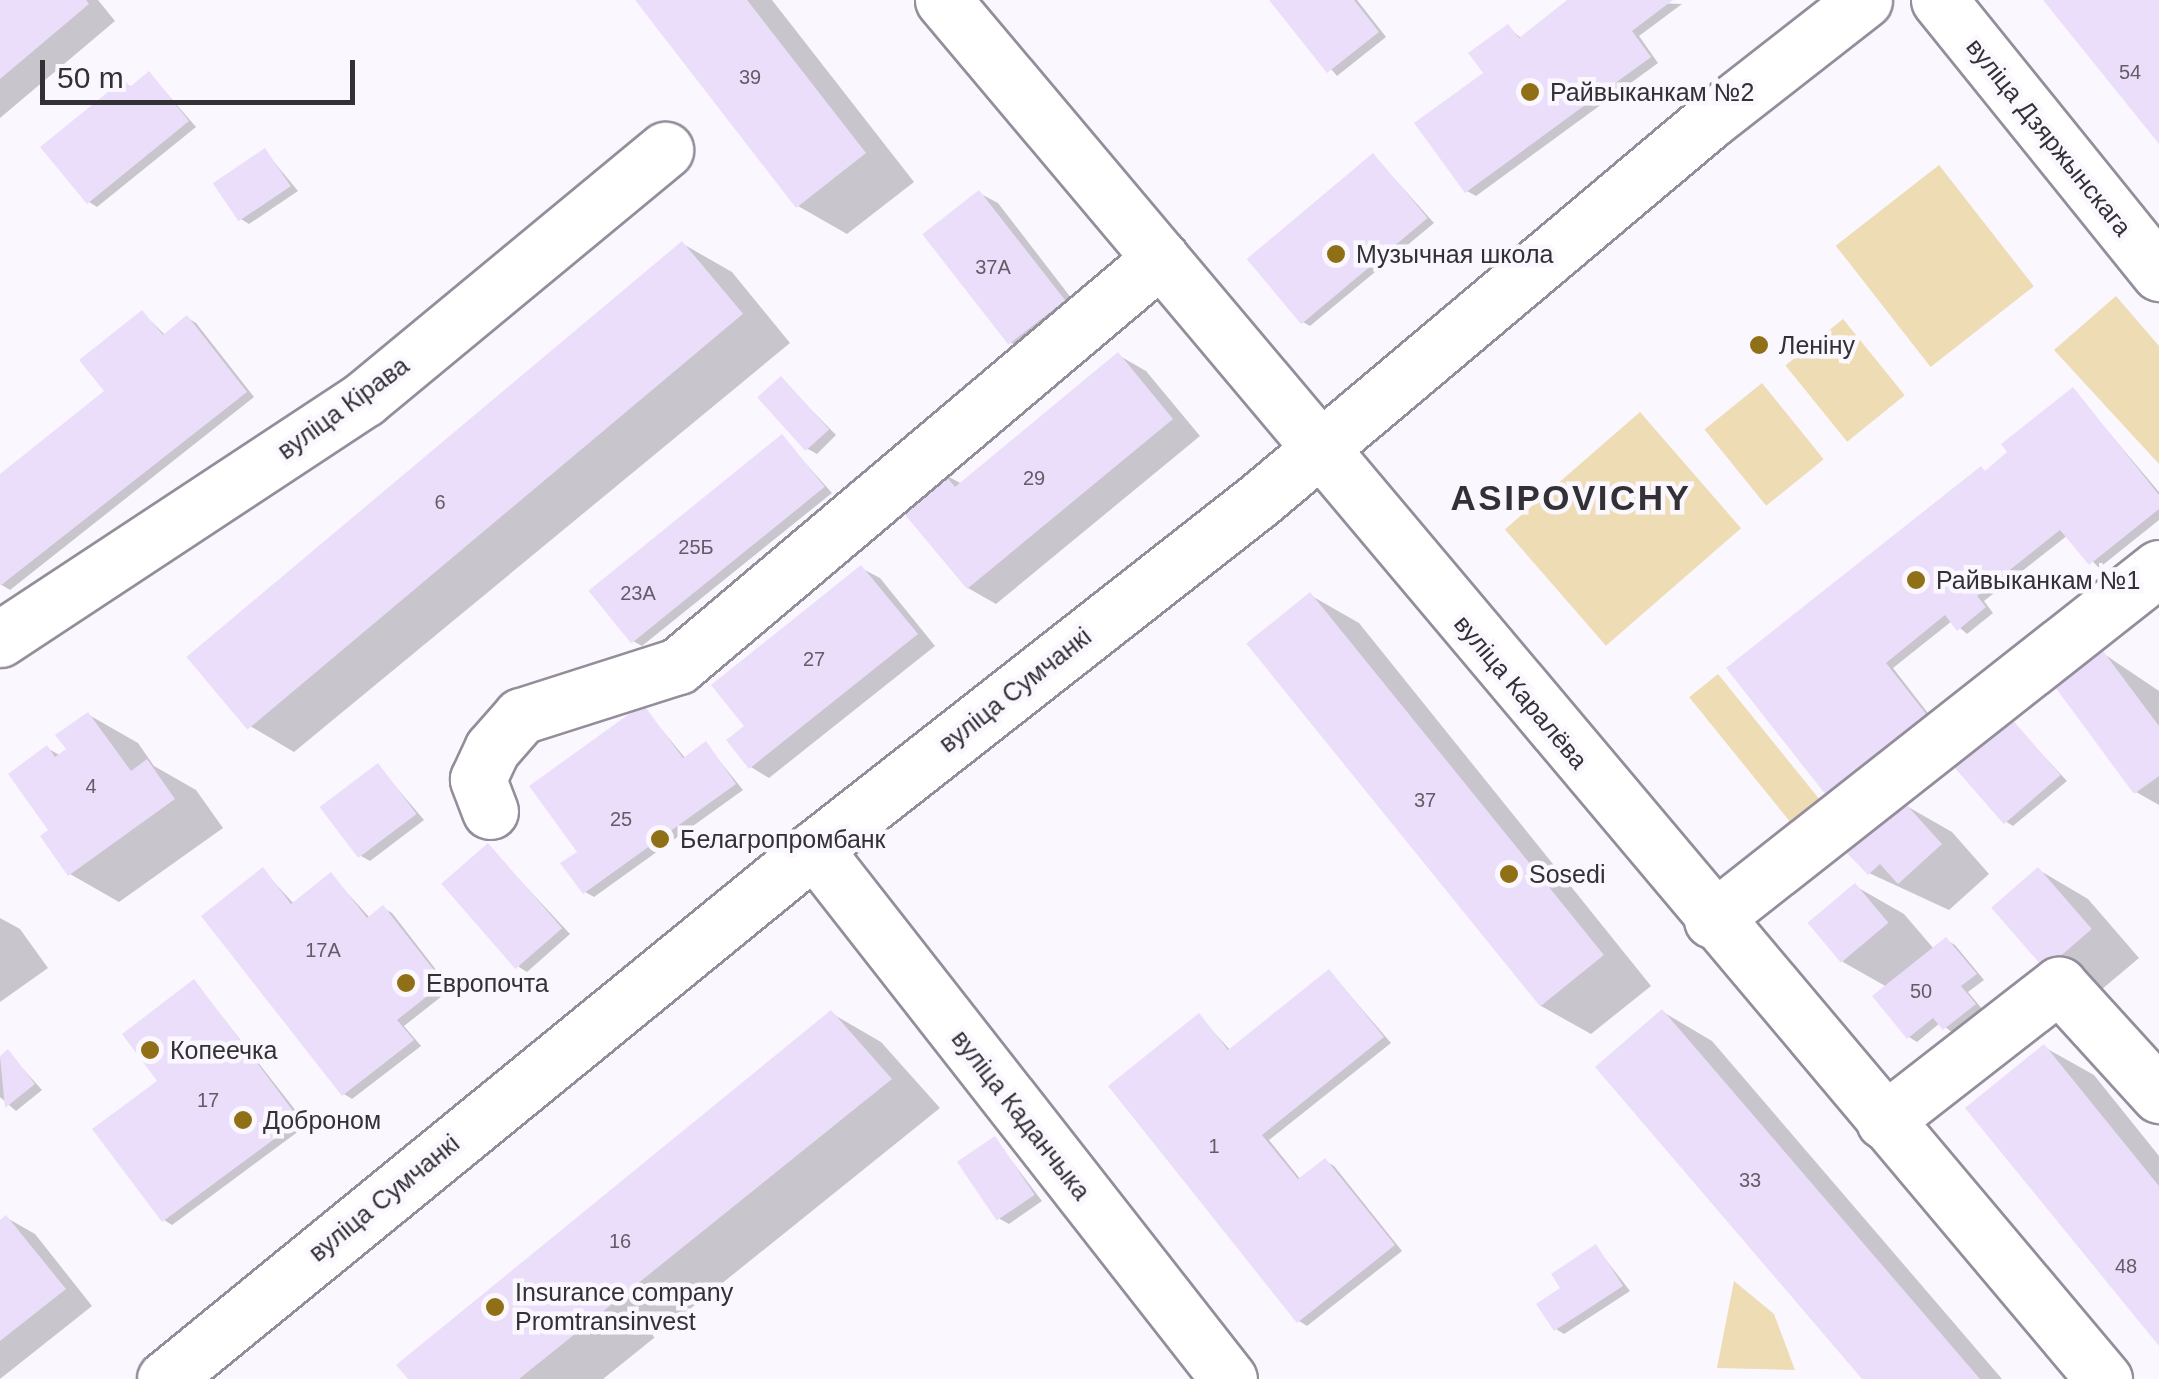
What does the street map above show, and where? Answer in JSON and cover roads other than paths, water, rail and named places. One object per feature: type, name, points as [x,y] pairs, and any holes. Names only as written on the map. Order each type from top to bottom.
[{"type":"street","name":"вуліца Каралёва","points":[[942,0],[1712,920],[2104,1379]]},
{"type":"street","name":"вуліца Сумчанкі","points":[[165,1379],[814,848],[1317,447],[1864,0]]},
{"type":"street","name":"вуліца Дзяржынскага","points":[[1940,0],[2159,273]]},
{"type":"street","name":"вуліца Кірава","points":[[0,639],[364,399],[665,150]]},
{"type":"street","points":[[490,810],[478,779],[492,749],[521,716],[678,666],[1161,258]]},
{"type":"street","points":[[1712,920],[2159,568]]},
{"type":"street","name":"вуліца Каданчыка","points":[[814,848],[1229,1379]]},
{"type":"street","points":[[1884,1122],[2059,984],[2159,1094]]},
{"type":"place","name":"Райвыканкам №2","points":[[1530,92]]},
{"type":"place","name":"Музычная школа","points":[[1336,254]]},
{"type":"place","name":"Леніну","points":[[1759,345]]},
{"type":"place","name":"Райвыканкам №1","points":[[1916,580]]},
{"type":"place","name":"Белагропромбанк","points":[[660,839]]},
{"type":"place","name":"Sosedi","points":[[1509,874]]},
{"type":"place","name":"Европочта","points":[[406,983]]},
{"type":"place","name":"Копеечка","points":[[150,1050]]},
{"type":"place","name":"Доброном","points":[[243,1120]]},
{"type":"place","name":"Insurance company Promtransinvest","points":[[495,1307]]},
{"type":"district","name":"ASIPOVICHY","points":[[1571,498]]}]
